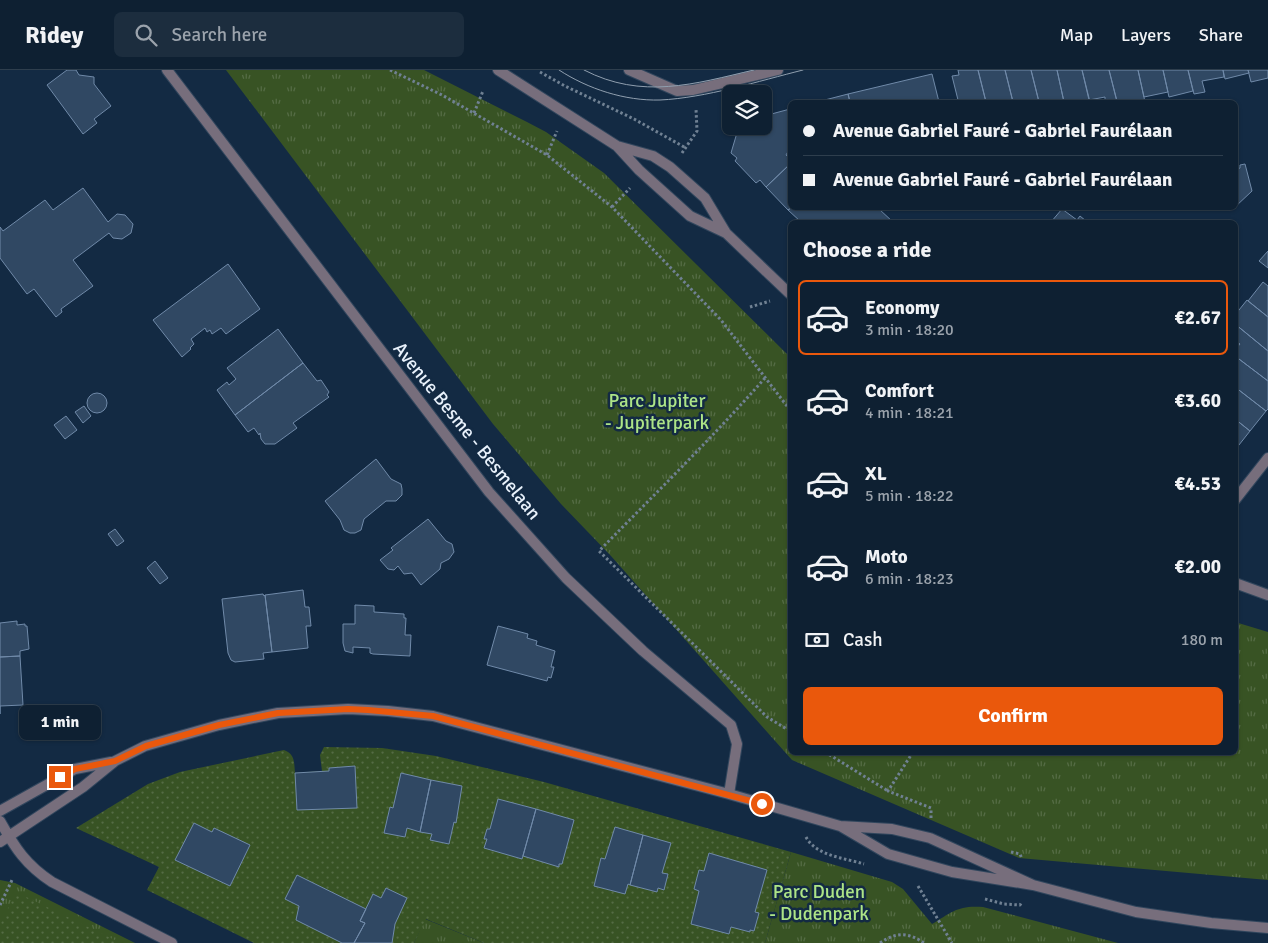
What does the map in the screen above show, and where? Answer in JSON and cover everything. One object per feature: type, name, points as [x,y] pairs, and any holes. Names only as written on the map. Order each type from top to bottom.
[{"type":"street","name":"Avenue Besme - Besmelaan","points":[[167,70],[488,492],[566,578],[643,651],[731,725],[737,744],[729,794]]},
{"type":"street","points":[[498,70],[617,146],[639,170],[690,216],[726,233]]},
{"type":"street","points":[[629,70],[677,92],[778,70]]},
{"type":"street","points":[[617,146],[653,156],[670,167],[705,198],[726,233],[788,292]]},
{"type":"street","points":[[1238,496],[1268,458]]},
{"type":"street","points":[[1238,584],[1268,595]]},
{"type":"street","points":[[4,840],[83,787],[115,761],[146,746],[219,725],[278,713],[348,709],[433,716],[729,794],[840,826],[892,830],[930,838],[1033,885]]},
{"type":"street","points":[[0,811],[75,769],[115,761]]},
{"type":"street","points":[[0,821],[4,840],[39,874],[172,943]]},
{"type":"street","points":[[840,826],[888,854],[952,872],[1033,885],[1136,912],[1211,923],[1268,928]]},
{"type":"path","points":[[390,70],[474,113],[547,155],[612,207],[721,320],[788,407]]},
{"type":"path","points":[[537,70],[565,86],[634,119],[686,148]]},
{"type":"path","points":[[474,113],[483,91]]},
{"type":"path","points":[[680,154],[697,131],[696,106]]},
{"type":"path","points":[[547,155],[557,131]]},
{"type":"path","points":[[612,207],[630,188]]},
{"type":"path","points":[[765,378],[722,427],[670,477],[599,551],[767,717],[788,730]]},
{"type":"path","points":[[830,755],[888,791],[931,808],[931,822]]},
{"type":"path","points":[[888,791],[911,755]]},
{"type":"path","points":[[0,905],[13,878]]},
{"type":"path","points":[[918,886],[952,943]]},
{"type":"path","points":[[880,943],[889,937],[901,934],[914,936],[924,943]]},
{"type":"green space","name":"Parc Jupiter - Jupiterpark","points":[[226,70],[424,70],[527,122],[546,132],[604,173],[788,355],[788,755],[1238,755],[1238,623],[1268,632],[1268,880],[1019,858],[792,760],[611,556],[561,504],[493,424]]},
{"type":"green space","points":[[324,747],[382,748],[436,756],[544,782],[791,852],[765,943],[484,943],[426,919],[414,943],[254,943],[147,890],[159,867],[76,828],[148,784],[180,772],[284,750],[292,756],[295,773],[322,771],[320,755]]},
{"type":"green space","name":"Parc Duden - Dudenpark","points":[[791,852],[892,882],[903,889],[932,924],[961,908],[983,907],[1118,943],[765,943]]},
{"type":"green space","points":[[0,880],[15,883],[135,943],[0,943]]},
{"type":"green space","points":[[16,892],[121,943],[0,943],[0,925]]},
{"type":"green space","points":[[425,919],[484,943],[414,943]]},
{"type":"building","points":[[67,70],[76,70],[79,75],[94,77],[94,84],[111,106],[94,119],[97,123],[83,134],[47,85]]},
{"type":"building","points":[[958,70],[978,70],[986,100],[958,100],[952,76],[959,75]]},
{"type":"building","points":[[978,70],[1005,70],[1012,100],[986,100]]},
{"type":"building","points":[[1005,70],[1031,70],[1038,100],[1012,100]]},
{"type":"building","points":[[1031,70],[1057,70],[1064,100],[1038,100]]},
{"type":"building","points":[[1057,70],[1082,70],[1090,100],[1064,100]]},
{"type":"building","points":[[1082,70],[1109,70],[1117,100],[1105,100],[1105,97],[1089,100]]},
{"type":"building","points":[[1109,70],[1138,70],[1145,100],[1116,100]]},
{"type":"building","points":[[1138,70],[1163,70],[1168,92],[1144,97]]},
{"type":"building","points":[[1163,70],[1188,70],[1193,91],[1169,97]]},
{"type":"building","points":[[1188,70],[1223,70],[1224,77],[1202,81],[1205,92],[1194,94]]},
{"type":"building","points":[[1223,70],[1248,70],[1249,73],[1225,79]]},
{"type":"building","points":[[1248,70],[1268,70],[1268,78],[1251,82]]},
{"type":"building","points":[[932,74],[938,100],[850,100],[848,94]]},
{"type":"building","points":[[848,94],[850,100],[825,100]]},
{"type":"building","points":[[788,110],[788,152],[786,155],[788,157],[788,166],[766,187],[760,180],[756,183],[735,161],[737,158],[731,153],[736,135],[772,135],[772,114]]},
{"type":"building","points":[[1245,164],[1252,191],[1238,204],[1238,169],[1240,165]]},
{"type":"building","points":[[788,166],[788,210],[766,187]]},
{"type":"building","points":[[83,188],[108,222],[117,214],[125,215],[133,224],[131,233],[122,239],[113,238],[109,233],[73,260],[93,286],[61,309],[62,312],[56,317],[34,289],[27,294],[0,258],[0,227],[3,231],[45,200],[53,210]]},
{"type":"building","points":[[788,210],[880,210],[891,220],[799,220]]},
{"type":"building","points":[[1061,210],[1063,210],[1077,220],[1053,220]]},
{"type":"building","points":[[1268,251],[1268,268],[1259,261]]},
{"type":"building","points":[[228,264],[260,309],[226,334],[221,328],[212,334],[210,330],[207,332],[205,328],[191,339],[194,344],[182,357],[153,320]]},
{"type":"building","points":[[1263,282],[1268,286],[1268,317],[1248,301]]},
{"type":"building","points":[[1247,300],[1268,317],[1268,351],[1238,326],[1238,311]]},
{"type":"building","points":[[1238,326],[1268,351],[1268,381],[1238,358],[1238,346],[1240,344],[1238,342]]},
{"type":"building","points":[[278,329],[303,363],[235,415],[217,390],[227,382],[229,385],[236,379],[227,368]]},
{"type":"building","points":[[1238,358],[1268,381],[1268,409],[1266,411],[1238,389]]},
{"type":"building","points":[[303,363],[317,381],[321,380],[329,392],[327,395],[329,397],[293,423],[297,428],[275,444],[265,444],[261,439],[260,433],[259,435],[254,428],[248,432],[235,415]]},
{"type":"building","points":[[1238,389],[1266,411],[1250,431],[1238,421]]},
{"type":"building","points":[[93,393],[101,393],[107,399],[107,407],[101,413],[93,413],[87,407],[87,399]]},
{"type":"building","points":[[84,406],[91,416],[83,423],[75,412]]},
{"type":"building","points":[[66,416],[77,430],[65,439],[54,425]]},
{"type":"building","points":[[1238,421],[1250,431],[1238,446]]},
{"type":"building","points":[[376,459],[391,479],[401,484],[402,495],[396,501],[386,501],[364,519],[361,530],[350,533],[344,530],[340,520],[325,501]]},
{"type":"building","points":[[428,519],[446,541],[452,544],[454,552],[449,559],[441,563],[440,569],[421,585],[412,573],[404,574],[398,566],[394,570],[388,569],[380,560],[393,550],[391,548]]},
{"type":"building","points":[[115,529],[124,541],[117,546],[108,534]]},
{"type":"building","points":[[155,561],[168,578],[160,584],[147,568]]},
{"type":"building","points":[[303,590],[305,607],[309,607],[311,626],[306,626],[308,648],[272,652],[265,595]]},
{"type":"building","points":[[265,595],[272,652],[263,653],[264,659],[235,662],[231,660],[228,653],[222,599]]},
{"type":"building","points":[[355,605],[374,606],[374,612],[404,614],[404,618],[406,618],[405,635],[411,635],[410,656],[373,654],[370,653],[370,648],[353,647],[353,653],[345,651],[343,624],[355,624]]},
{"type":"building","points":[[17,621],[17,625],[25,624],[27,626],[29,649],[20,651],[20,656],[0,657],[0,623]]},
{"type":"building","points":[[498,626],[528,634],[527,638],[537,641],[536,645],[555,651],[551,667],[554,667],[551,678],[548,677],[547,681],[487,665]]},
{"type":"building","points":[[20,656],[23,705],[0,706],[0,657]]},
{"type":"building","points":[[355,766],[357,808],[297,810],[295,773],[329,771],[329,768]]},
{"type":"building","points":[[401,773],[431,780],[420,832],[407,828],[405,837],[384,833],[390,807],[393,808]]},
{"type":"building","points":[[431,780],[462,786],[456,823],[454,822],[449,844],[430,840],[432,834],[420,832]]},
{"type":"building","points":[[498,799],[536,809],[522,859],[484,848],[487,839],[484,839],[487,829],[490,829]]},
{"type":"building","points":[[536,809],[574,820],[562,864],[559,864],[559,867],[523,856]]},
{"type":"building","points":[[194,823],[212,832],[214,828],[250,845],[230,886],[175,860]]},
{"type":"building","points":[[615,827],[643,835],[630,885],[628,884],[625,894],[594,886],[601,858],[605,859]]},
{"type":"building","points":[[643,835],[671,843],[662,873],[668,874],[664,890],[658,888],[657,892],[630,885]]},
{"type":"building","points":[[709,853],[767,870],[755,912],[759,913],[754,931],[750,930],[750,932],[731,927],[729,934],[691,924],[699,891],[694,889],[699,870],[704,871]]},
{"type":"building","points":[[297,875],[366,909],[360,921],[365,923],[354,943],[342,943],[296,920],[299,906],[285,899]]},
{"type":"building","points":[[386,888],[407,898],[395,924],[392,943],[354,943],[365,923],[360,921],[373,894],[381,898]]},
{"type":"tram line","points":[[559,70],[594,88],[620,96],[647,100],[677,99],[713,93],[803,70]]},
{"type":"tram line","points":[[584,70],[605,79],[627,85],[647,87],[689,84],[754,70]]},
{"type":"route","points":[[60,777],[75,769],[115,761],[146,746],[219,725],[278,713],[348,709],[433,716],[762,804]]}]
